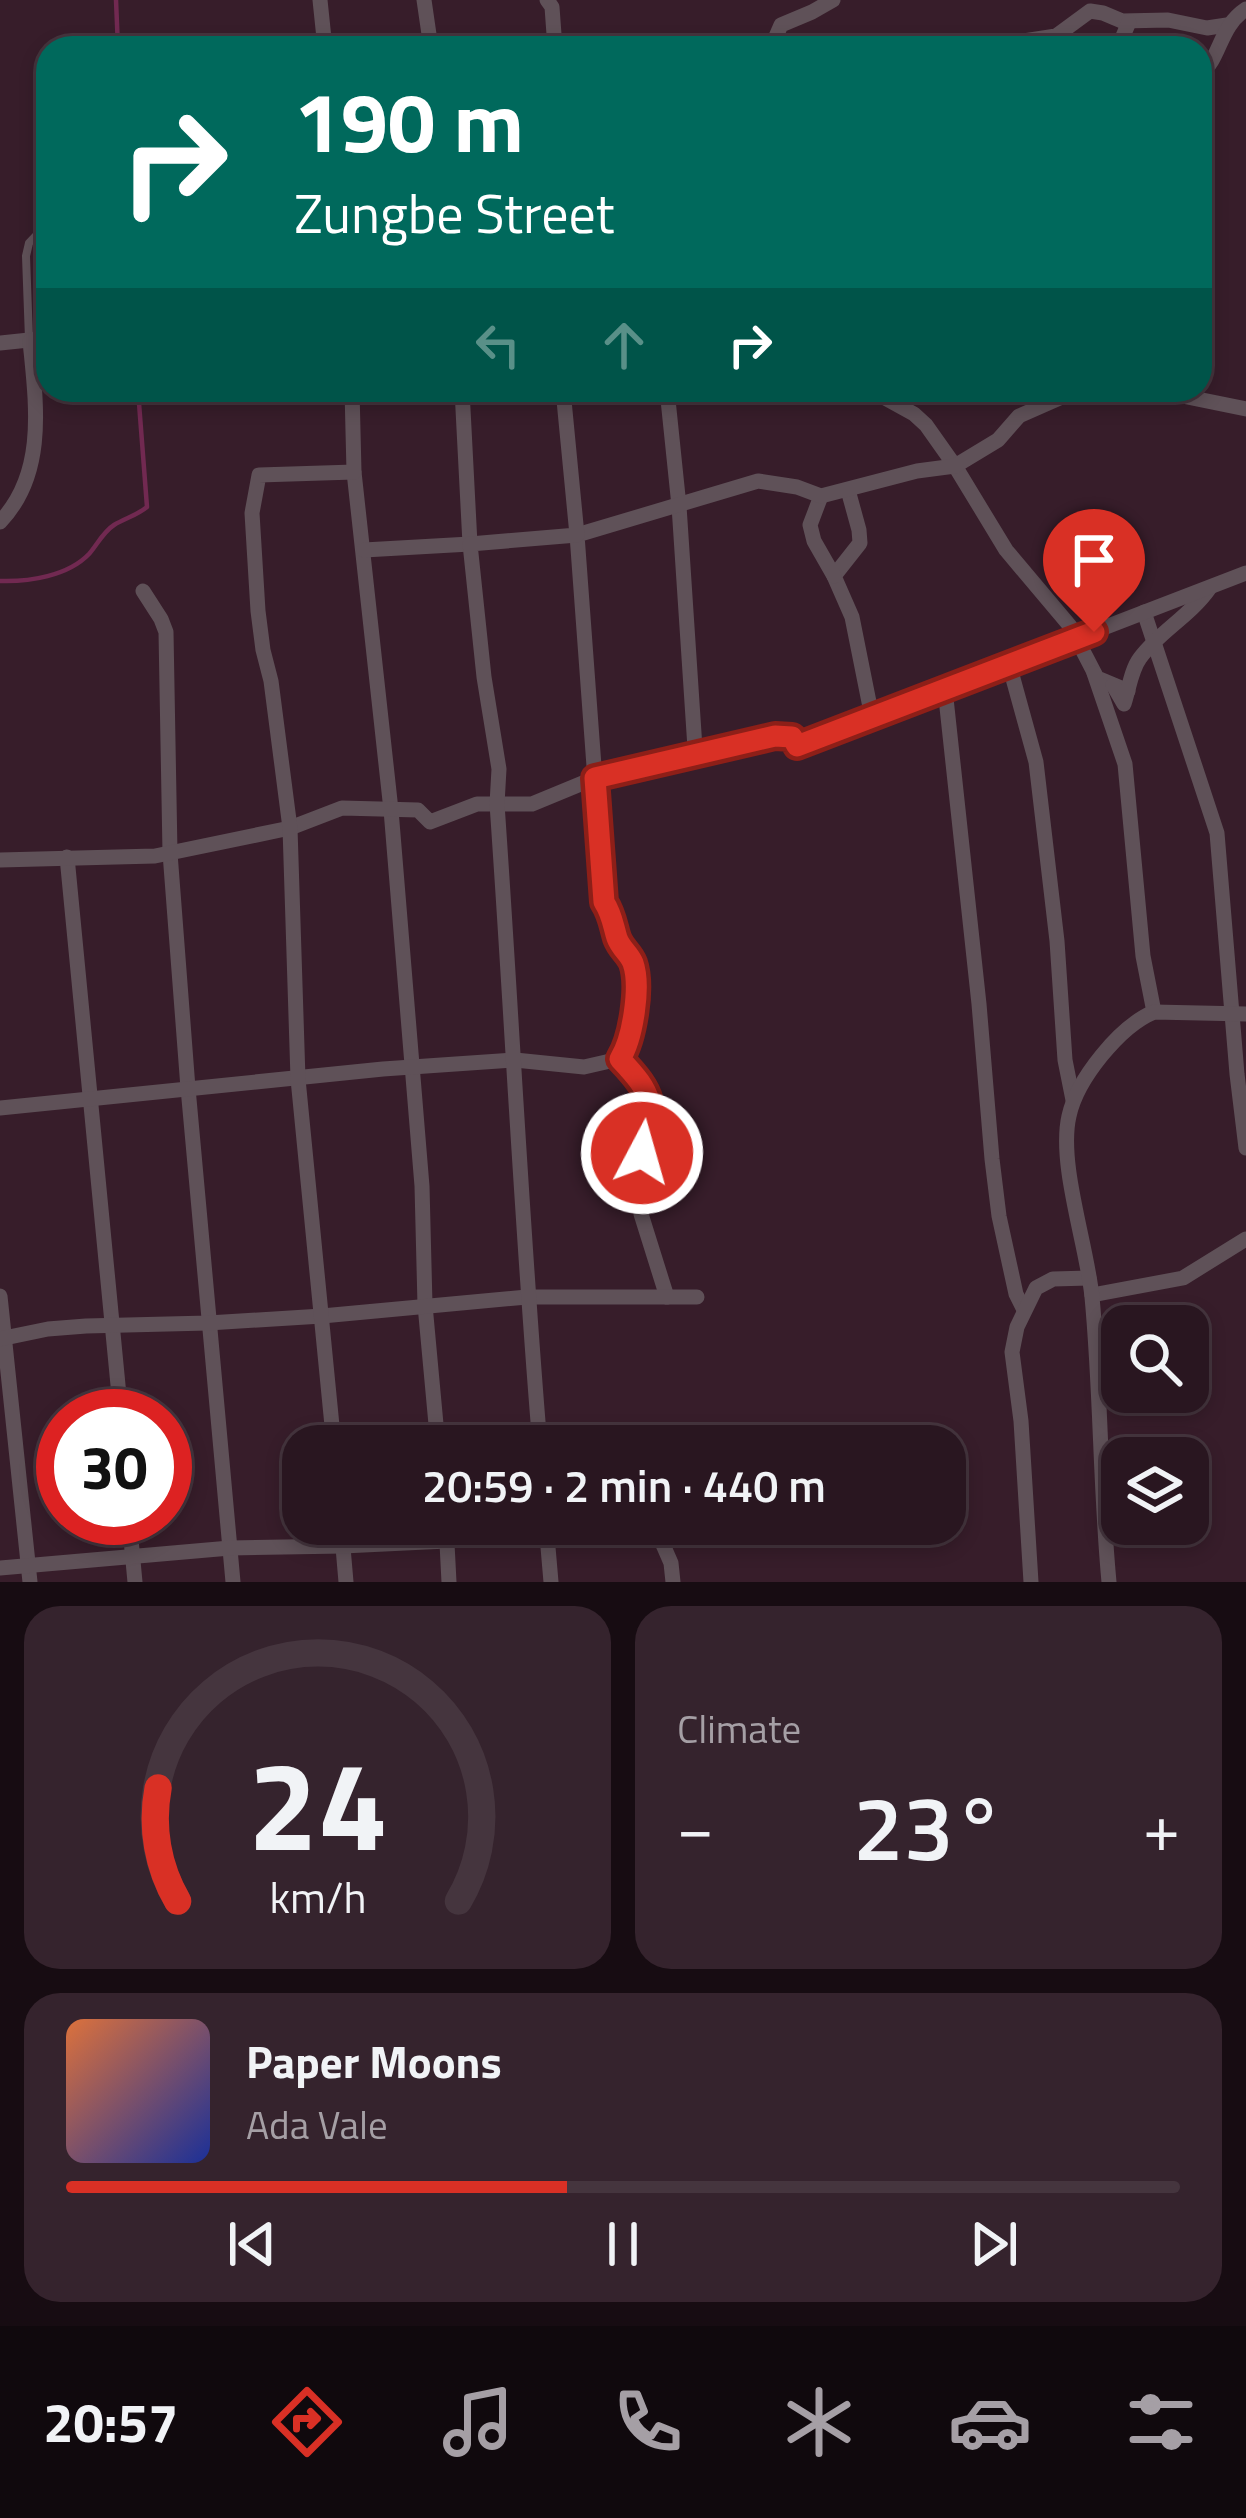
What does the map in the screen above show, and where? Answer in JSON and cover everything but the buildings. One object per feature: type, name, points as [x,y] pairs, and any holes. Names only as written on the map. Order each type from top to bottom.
[{"type":"street","points":[[320,0],[324,36]]},
{"type":"street","points":[[424,0],[429,36]]},
{"type":"street","points":[[548,0],[554,36]]},
{"type":"street","points":[[776,36],[781,25],[833,0]]},
{"type":"street","points":[[1212,60],[1227,25],[1246,9]]},
{"type":"street","points":[[1056,36],[1090,11],[1129,22],[1168,20],[1207,28],[1227,25]]},
{"type":"street","points":[[1123,36],[1129,22]]},
{"type":"street","points":[[0,343],[36,339]]},
{"type":"street","points":[[0,522],[20,499],[37,429],[29,340]]},
{"type":"street","points":[[352,402],[353,472],[392,810],[436,1425]]},
{"type":"street","points":[[463,402],[470,544],[499,769],[497,804],[538,1425]]},
{"type":"street","points":[[0,1108],[412,1068],[515,1060],[584,1067],[620,1059],[634,1011],[634,966],[618,941],[604,902],[564,402]]},
{"type":"street","points":[[669,402],[695,748]]},
{"type":"street","points":[[892,402],[920,418],[1006,550],[1070,626],[1097,678],[1128,691]]},
{"type":"street","points":[[364,550],[577,535],[758,481],[821,496],[916,471],[955,466],[998,440],[1019,416],[1051,402]]},
{"type":"street","points":[[1209,402],[1246,410]]},
{"type":"street","points":[[332,1425],[298,1079],[290,828],[263,650],[251,513],[259,475],[353,472]]},
{"type":"street","points":[[834,576],[860,543],[848,490]]},
{"type":"street","points":[[821,496],[810,525],[852,617],[872,717]]},
{"type":"street","points":[[1082,636],[1124,704],[1143,654],[1189,613],[1216,579],[1246,570]]},
{"type":"street","points":[[0,860],[170,854],[290,828],[342,808],[418,810],[430,822],[477,804],[532,803],[595,778],[775,736],[792,737],[797,746],[1246,570]]},
{"type":"street","points":[[143,590],[166,632],[170,854],[233,1582]]},
{"type":"street","points":[[1144,612],[1217,833],[1239,1014],[1246,1148]]},
{"type":"street","points":[[1082,636],[1125,764],[1143,956],[1154,1012]]},
{"type":"street","points":[[1009,664],[1036,762],[1073,1100]]},
{"type":"street","points":[[944,689],[994,1178],[1016,1294],[1024,1310]]},
{"type":"street","points":[[67,856],[119,1389]]},
{"type":"street","points":[[1109,1582],[1091,1286],[1066,1152],[1073,1100],[1108,1048],[1134,1023],[1154,1012],[1239,1014]]},
{"type":"street","points":[[620,1059],[646,1086],[652,1108],[638,1175],[641,1214],[667,1297]]},
{"type":"street","points":[[1031,1582],[1012,1352],[1017,1327],[1036,1288],[1053,1279],[1091,1286],[1183,1278],[1246,1239]]},
{"type":"street","points":[[0,1296],[30,1574]]},
{"type":"street","points":[[2,1339],[48,1329],[322,1316],[527,1297],[697,1297]]},
{"type":"street","points":[[131,1545],[135,1582]]},
{"type":"street","points":[[0,1568],[30,1574],[132,1557],[230,1548],[351,1545]]},
{"type":"street","points":[[447,1545],[449,1582]]},
{"type":"street","points":[[548,1545],[551,1582]]},
{"type":"street","points":[[663,1545],[673,1582]]},
{"type":"street","points":[[343,1546],[346,1582]]},
{"type":"lane","points":[[29,340],[26,256],[36,235]]},
{"type":"waterway","points":[[116,0],[118,36]]},
{"type":"waterway","points":[[0,581],[35,579],[70,568],[110,528],[147,507],[139,402]]},
{"type":"route","points":[[642,1153],[652,1108],[646,1086],[620,1059],[634,1011],[634,966],[618,941],[604,902],[595,778],[775,736],[792,737],[797,746],[1094,632]]}]
